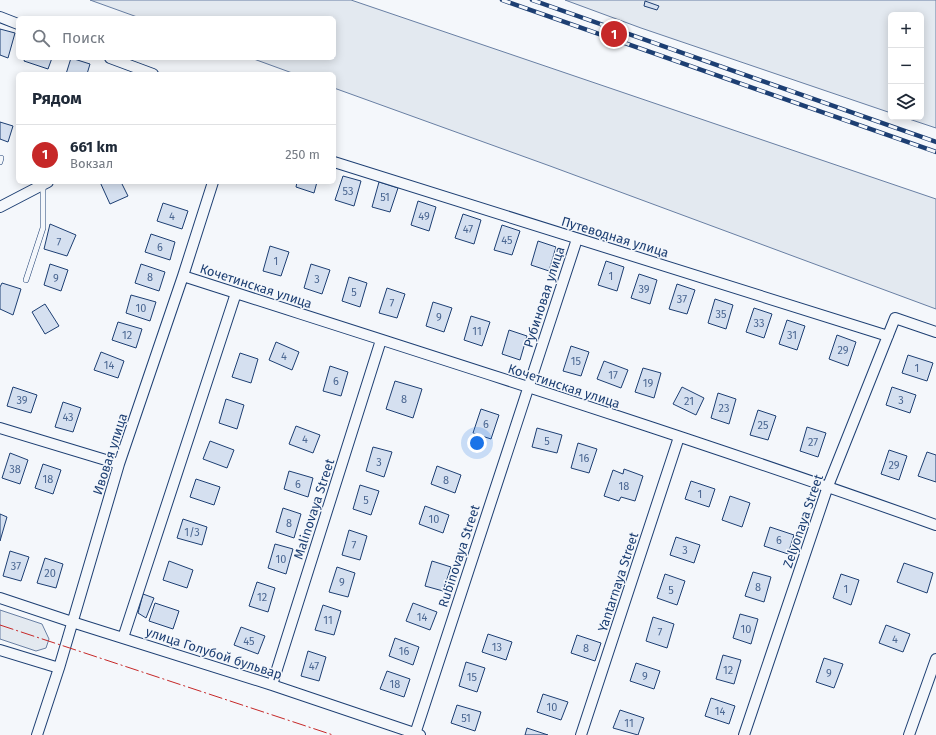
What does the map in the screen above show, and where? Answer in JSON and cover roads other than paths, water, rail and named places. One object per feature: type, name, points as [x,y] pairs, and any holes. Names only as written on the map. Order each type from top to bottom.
[{"type":"street","points":[[0,17],[16,23]]},
{"type":"street","points":[[115,60],[148,72]]},
{"type":"street","name":"Путеводная улица","points":[[336,163],[888,336]]},
{"type":"street","points":[[0,207],[43,184]]},
{"type":"street","name":"Ивовая улица","points":[[37,735],[59,668],[119,464],[183,276],[212,184]]},
{"type":"street","name":"Рубиновая улица","points":[[528,387],[577,239]]},
{"type":"street","name":"Кочетинская улица","points":[[183,276],[528,387],[828,486],[936,525]]},
{"type":"street","points":[[123,638],[236,293]]},
{"type":"street","name":"Zelyonaya Street","points":[[744,735],[828,486],[895,318],[936,332]]},
{"type":"street","name":"Malinovaya Street","points":[[272,685],[381,340]]},
{"type":"street","name":"Rubinovaya Street","points":[[417,734],[528,387]]},
{"type":"street","points":[[0,428],[119,464]]},
{"type":"street","name":"Yantarnaya Street","points":[[581,735],[679,437]]},
{"type":"street","name":"улица Голубой бульвар","points":[[0,598],[272,685],[417,734]]},
{"type":"street","points":[[0,650],[59,668]]},
{"type":"street","points":[[909,735],[936,658]]},
{"type":"lane","points":[[26,280],[43,228],[45,184]]},
{"type":"railway","points":[[502,0],[936,152]]},
{"type":"railway","points":[[532,0],[936,142]]},
{"type":"place","name":"661 km","points":[[614,34]]}]
